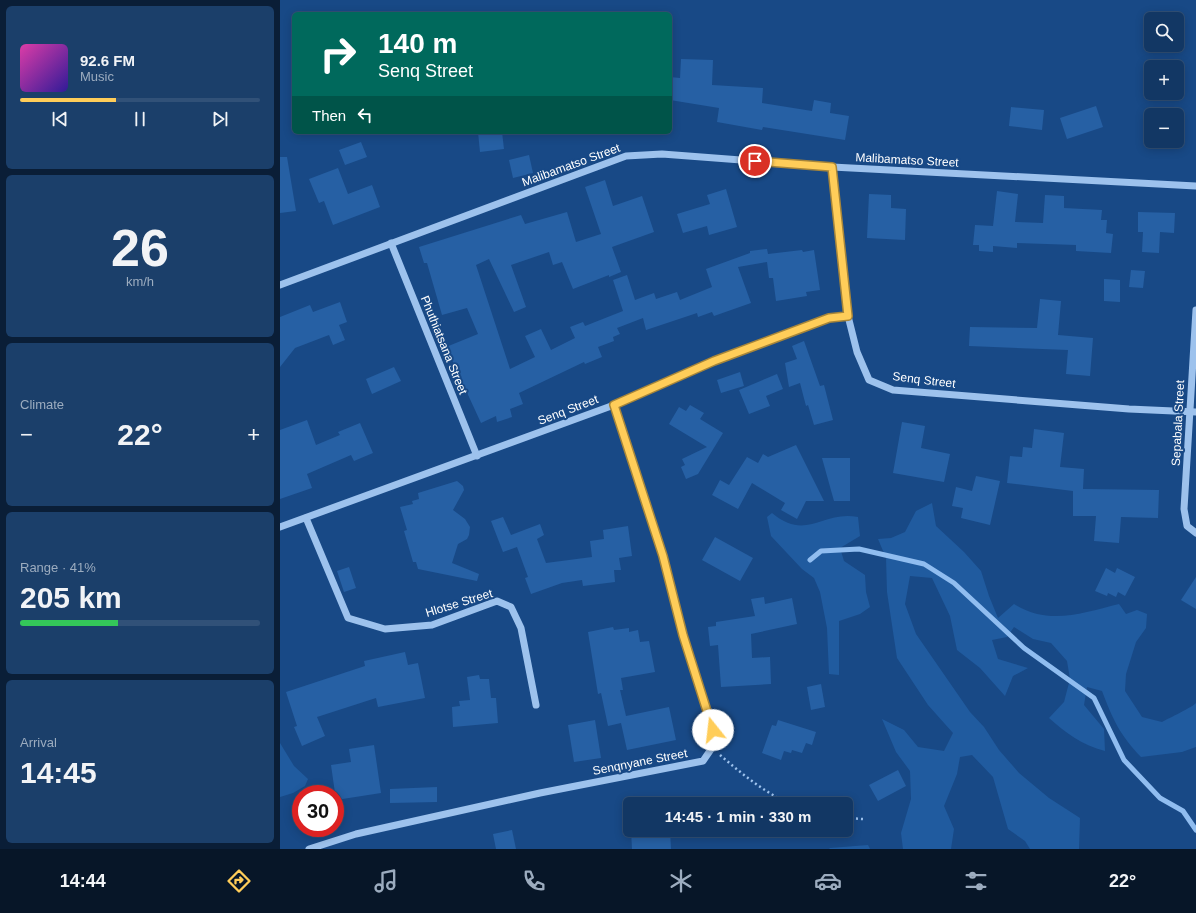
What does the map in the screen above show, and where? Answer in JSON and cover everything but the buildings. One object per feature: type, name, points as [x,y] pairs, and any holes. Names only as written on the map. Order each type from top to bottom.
[{"type":"street","name":"Malibamatso Street","points":[[280,285],[626,156],[662,154],[832,167],[1196,186]]},
{"type":"street","points":[[832,167],[848,316]]},
{"type":"street","name":"Phuthiatsana Street","points":[[391,243],[477,456]]},
{"type":"street","name":"Sepabala Street","points":[[1196,310],[1193,412],[1184,509],[1187,526],[1196,533]]},
{"type":"street","name":"Senq Street","points":[[280,527],[614,405],[714,361],[829,318],[848,316],[857,352],[869,380],[893,390],[1129,409],[1193,412]]},
{"type":"street","points":[[614,405],[663,556],[683,635],[716,742],[712,748]]},
{"type":"street","name":"Hlotse Street","points":[[306,518],[348,618],[385,629],[432,625],[496,601],[511,606],[521,628],[536,705]]},
{"type":"street","name":"Senqnyane Street","points":[[309,849],[364,832],[540,792],[703,761],[712,748]]},
{"type":"path","points":[[712,748],[742,774],[776,797]]},
{"type":"path","points":[[853,818],[863,819]]},
{"type":"shaded area","points":[[932,503],[936,526],[964,552],[981,571],[998,618],[1014,604],[1027,611],[1040,615],[1053,616],[1079,614],[1119,604],[1126,614],[1137,610],[1147,614],[1146,628],[1136,642],[1126,674],[1125,691],[1142,717],[1162,722],[1186,710],[1196,703],[1196,747],[1182,752],[1141,757],[1122,734],[1102,691],[1087,687],[1084,705],[1104,729],[1105,751],[1082,742],[1062,729],[1049,718],[1064,702],[1070,679],[1067,661],[1051,643],[1033,639],[1014,627],[1007,637],[992,640],[998,659],[1028,668],[1013,676],[1005,696],[980,668],[957,650],[950,616],[932,578],[910,576],[905,604],[916,634],[970,712],[984,727],[999,750],[1019,773],[1049,798],[1080,818],[1079,849],[1030,849],[1025,841],[1008,829],[993,777],[972,755],[960,757],[957,774],[944,806],[954,829],[951,849],[903,849],[901,833],[911,799],[910,771],[896,752],[882,719],[904,730],[918,747],[944,751],[953,733],[928,705],[897,658],[887,592],[886,558],[878,539],[891,538],[905,532],[916,511]]},
{"type":"shaded area","points":[[772,513],[784,521],[795,525],[805,525],[845,516],[858,517],[860,536],[840,548],[844,561],[865,575],[866,592],[870,607],[860,614],[839,621],[839,675],[829,674],[827,628],[820,592],[814,578],[802,569],[771,536],[767,517]]},
{"type":"shaded area","points":[[280,743],[294,766],[308,779],[305,785],[292,785],[292,793],[280,797]]},
{"type":"shaded area","points":[[868,845],[870,849],[829,849],[830,848]]},
{"type":"waterway","points":[[810,560],[821,551],[859,549],[924,564],[954,583],[1024,648],[1094,698],[1124,760],[1160,798],[1183,811],[1196,830]]},
{"type":"route","points":[[713,730],[683,635],[668,582],[663,556],[614,405],[714,361],[829,318],[848,316],[832,167],[755,161]]}]
